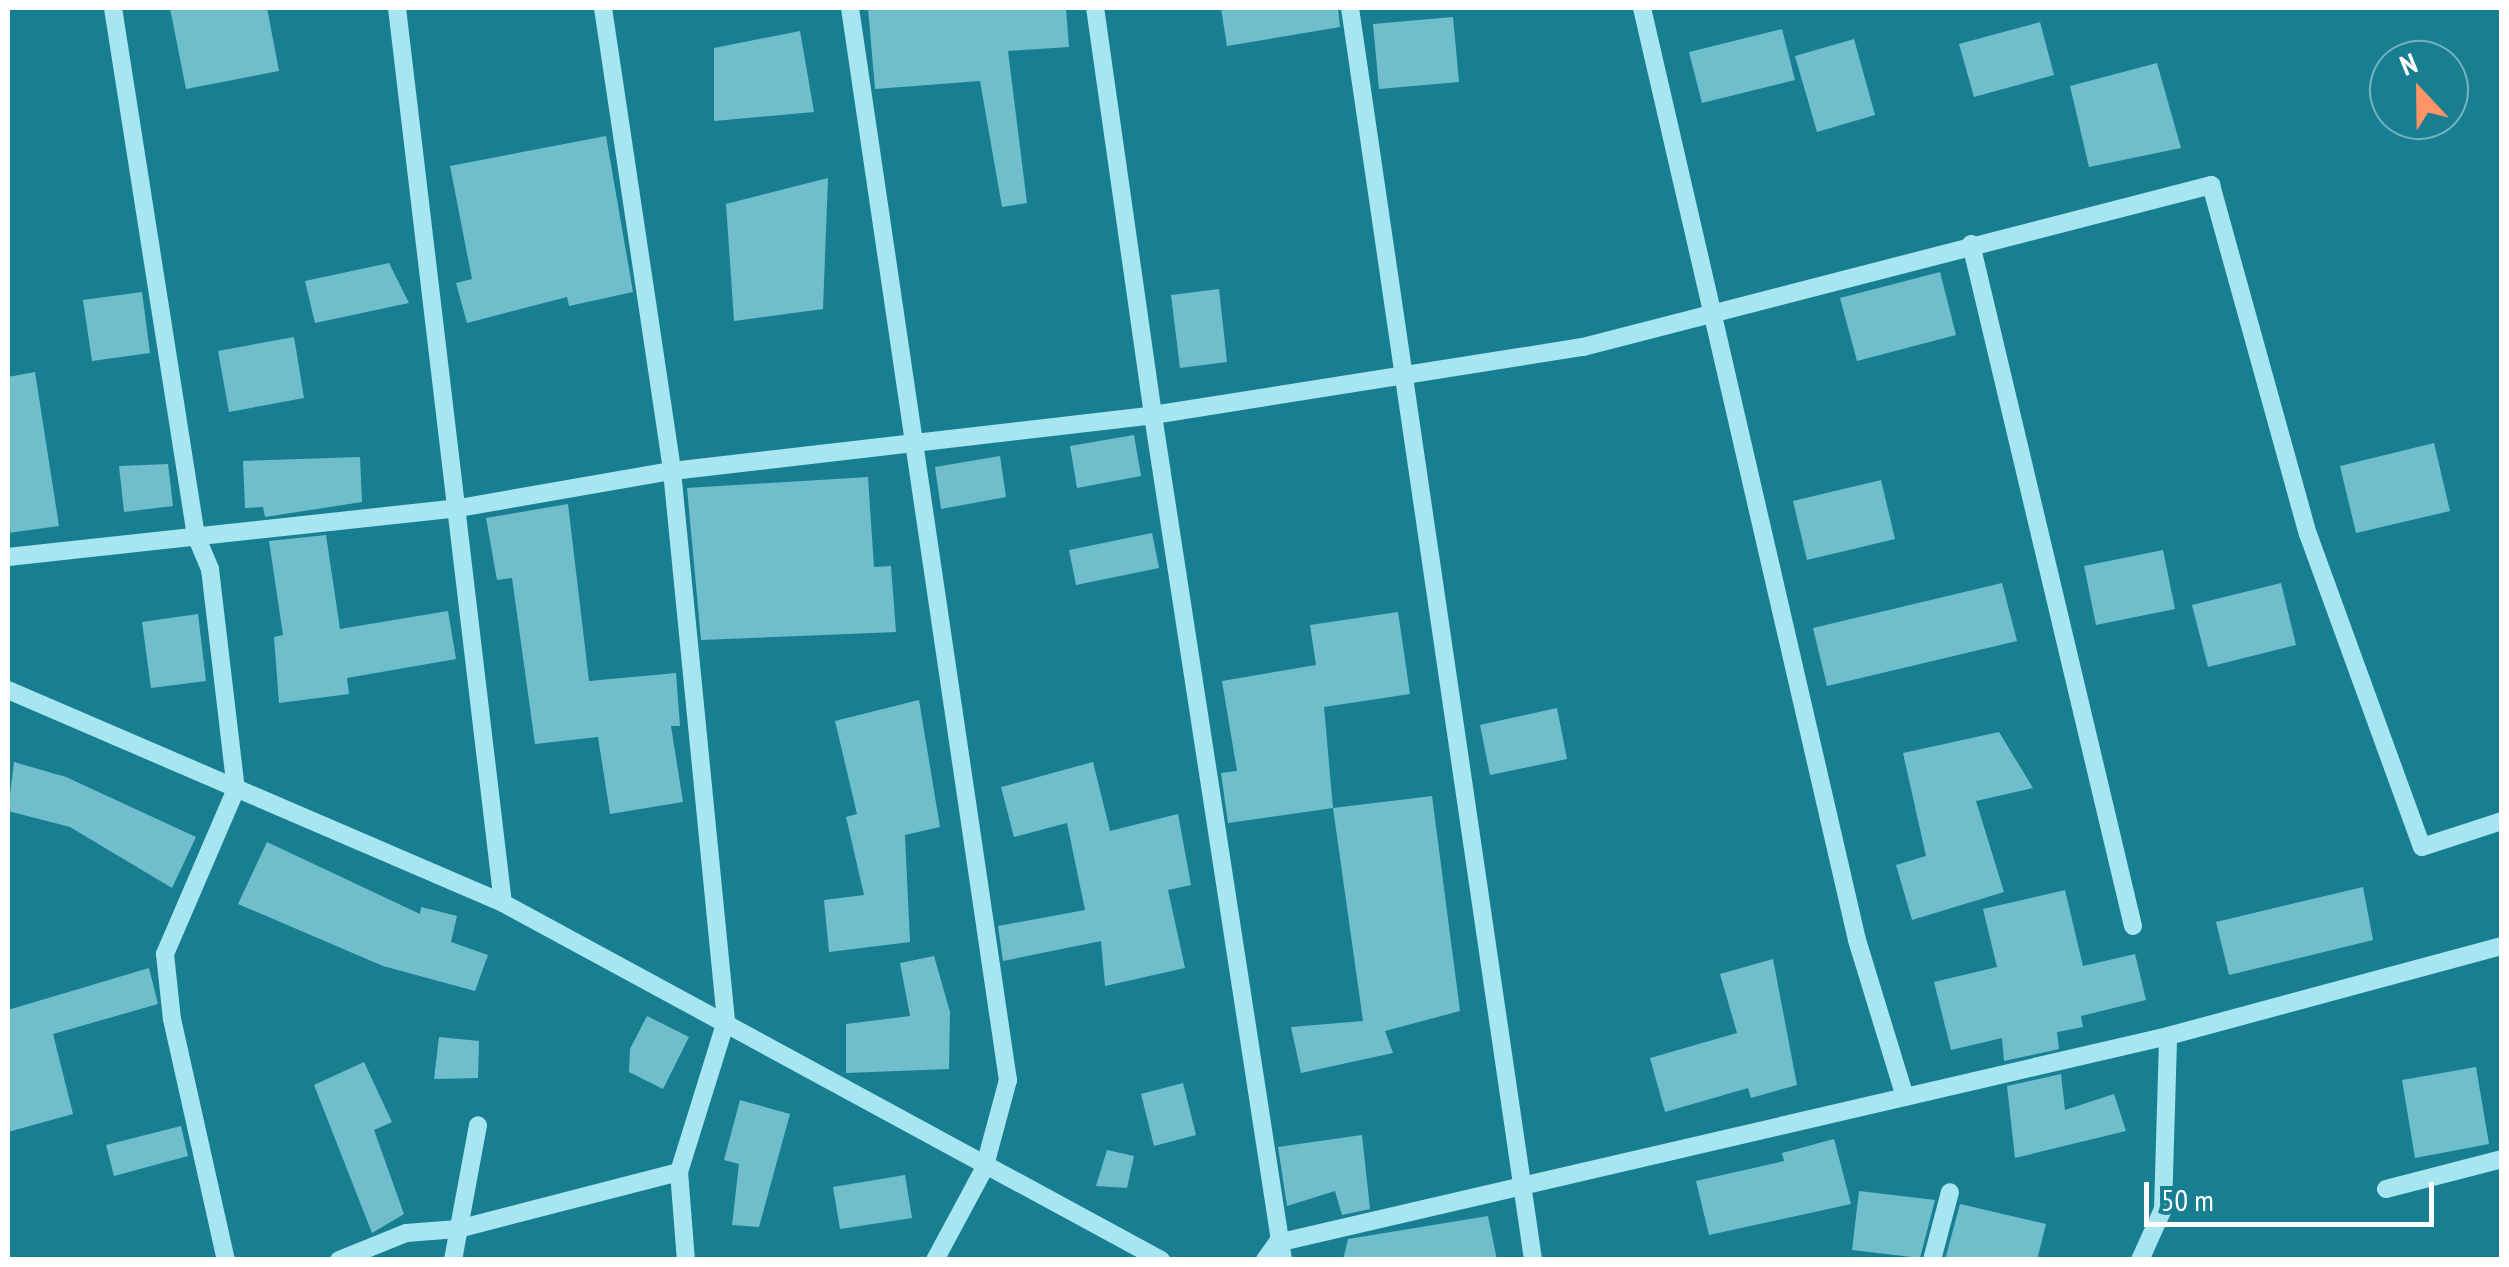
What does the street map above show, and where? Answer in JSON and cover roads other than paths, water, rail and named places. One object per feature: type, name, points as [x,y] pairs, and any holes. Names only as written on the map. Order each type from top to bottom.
[{"type":"street","points":[[114,8],[196,536],[210,570],[236,789],[165,954],[226,1260]]},
{"type":"street","points":[[397,8],[504,903]]},
{"type":"street","points":[[603,8],[672,472],[726,1022],[679,1172],[686,1260]]},
{"type":"street","points":[[850,8],[919,444],[1008,1080],[984,1169],[935,1260]]},
{"type":"street","points":[[1095,8],[1152,416],[1280,1252]]},
{"type":"street","points":[[1350,8],[1533,1260]]},
{"type":"street","points":[[1642,8],[1709,318],[1856,940],[1905,1097]]},
{"type":"street","points":[[8,557],[459,508],[672,472],[1152,416],[1583,347],[1709,318],[1971,244],[2212,185],[2308,534],[2422,847],[2502,821]]},
{"type":"street","points":[[1971,244],[2132,926]]},
{"type":"street","points":[[8,690],[504,903],[726,1022],[984,1169],[1160,1260]]},
{"type":"street","points":[[1265,1260],[1280,1252],[1522,1186],[2168,1036],[2502,946]]},
{"type":"street","points":[[2140,1260],[2163,1209],[2168,1036]]},
{"type":"street","points":[[453,1260],[478,1125]]},
{"type":"street","points":[[2386,1189],[2502,1159]]},
{"type":"street","points":[[338,1260],[406,1233],[458,1229],[679,1172]]},
{"type":"street","points":[[1932,1260],[1950,1192]]}]
